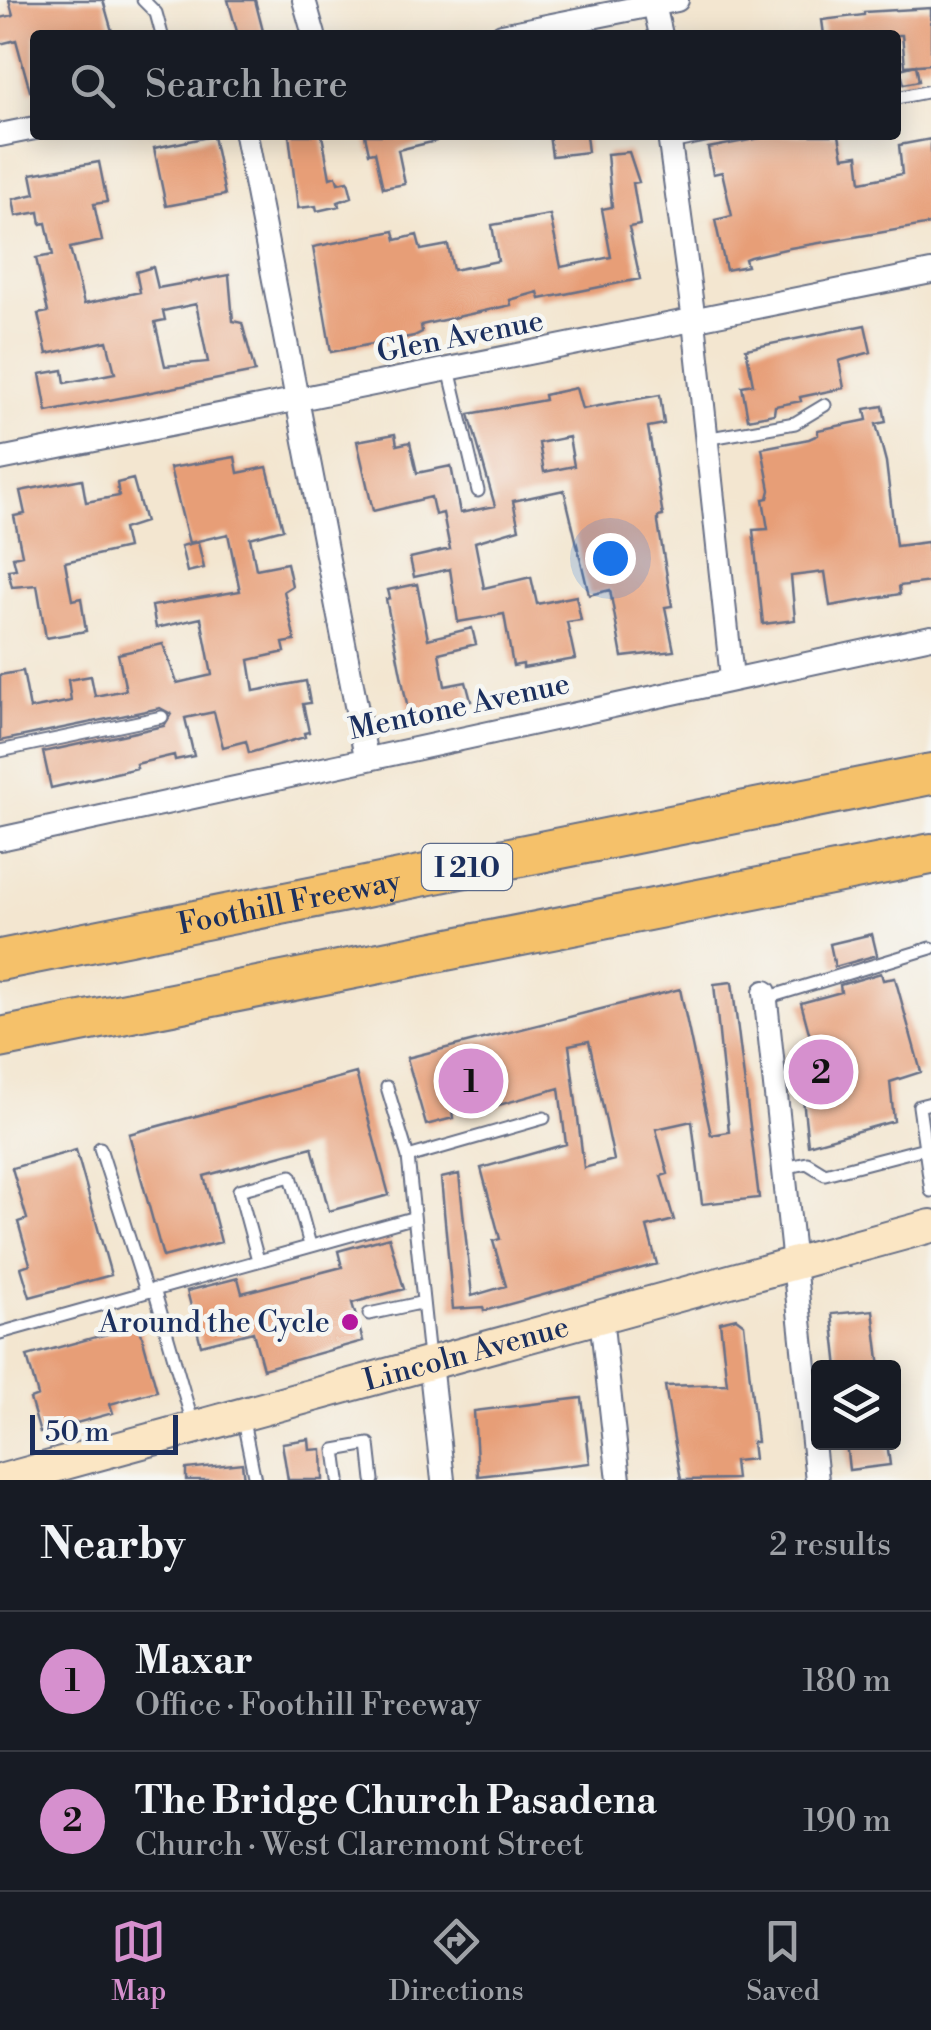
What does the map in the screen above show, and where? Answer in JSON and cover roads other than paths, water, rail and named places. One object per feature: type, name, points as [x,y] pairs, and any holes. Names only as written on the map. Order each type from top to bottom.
[{"type":"highway","name":"Foothill Freeway","points":[[2,960],[931,774]]},
{"type":"highway","points":[[6,1036],[931,854]]},
{"type":"main road","name":"Lincoln Avenue","points":[[3,1480],[931,1226]]},
{"type":"street","points":[[304,0],[313,30]]},
{"type":"street","points":[[526,30],[661,2],[661,30]]},
{"type":"street","points":[[0,135],[30,129]]},
{"type":"street","points":[[247,140],[300,398],[366,756]]},
{"type":"street","points":[[669,140],[694,321],[732,678]]},
{"type":"street","name":"Glen Avenue","points":[[0,460],[931,272]]},
{"type":"street","name":"Mentone Avenue","points":[[0,839],[366,756],[931,637]]},
{"type":"street","points":[[766,995],[817,1480]]},
{"type":"street","points":[[601,1316],[619,1480]]},
{"type":"street","points":[[430,1363],[443,1480]]},
{"type":"lane","points":[[143,0],[156,13],[161,30]]},
{"type":"lane","points":[[901,97],[931,90]]},
{"type":"lane","points":[[448,369],[478,491]]},
{"type":"lane","points":[[705,439],[794,422],[825,405]]},
{"type":"lane","points":[[0,751],[162,717]]},
{"type":"lane","points":[[766,995],[930,953]]},
{"type":"lane","points":[[386,1087],[408,1157],[420,1302],[430,1363]]},
{"type":"lane","points":[[931,1103],[919,1106],[931,1192]]},
{"type":"lane","points":[[408,1157],[544,1118]]},
{"type":"lane","points":[[100,1148],[194,1428]]},
{"type":"lane","points":[[784,1168],[807,1163],[825,1174],[925,1148]]},
{"type":"lane","points":[[258,1260],[239,1190],[291,1176],[310,1245]]},
{"type":"lane","points":[[0,1333],[412,1218]]},
{"type":"lane","points":[[369,1314],[420,1302]]},
{"type":"lane","points":[[241,1415],[256,1480]]},
{"type":"lane","points":[[338,1480],[335,1450],[369,1444],[373,1480]]},
{"type":"place","name":"The Bridge Church Pasadena","points":[[821,1072]]},
{"type":"place","name":"Maxar","points":[[471,1081]]},
{"type":"place","name":"Around the Cycle","points":[[350,1322]]}]
